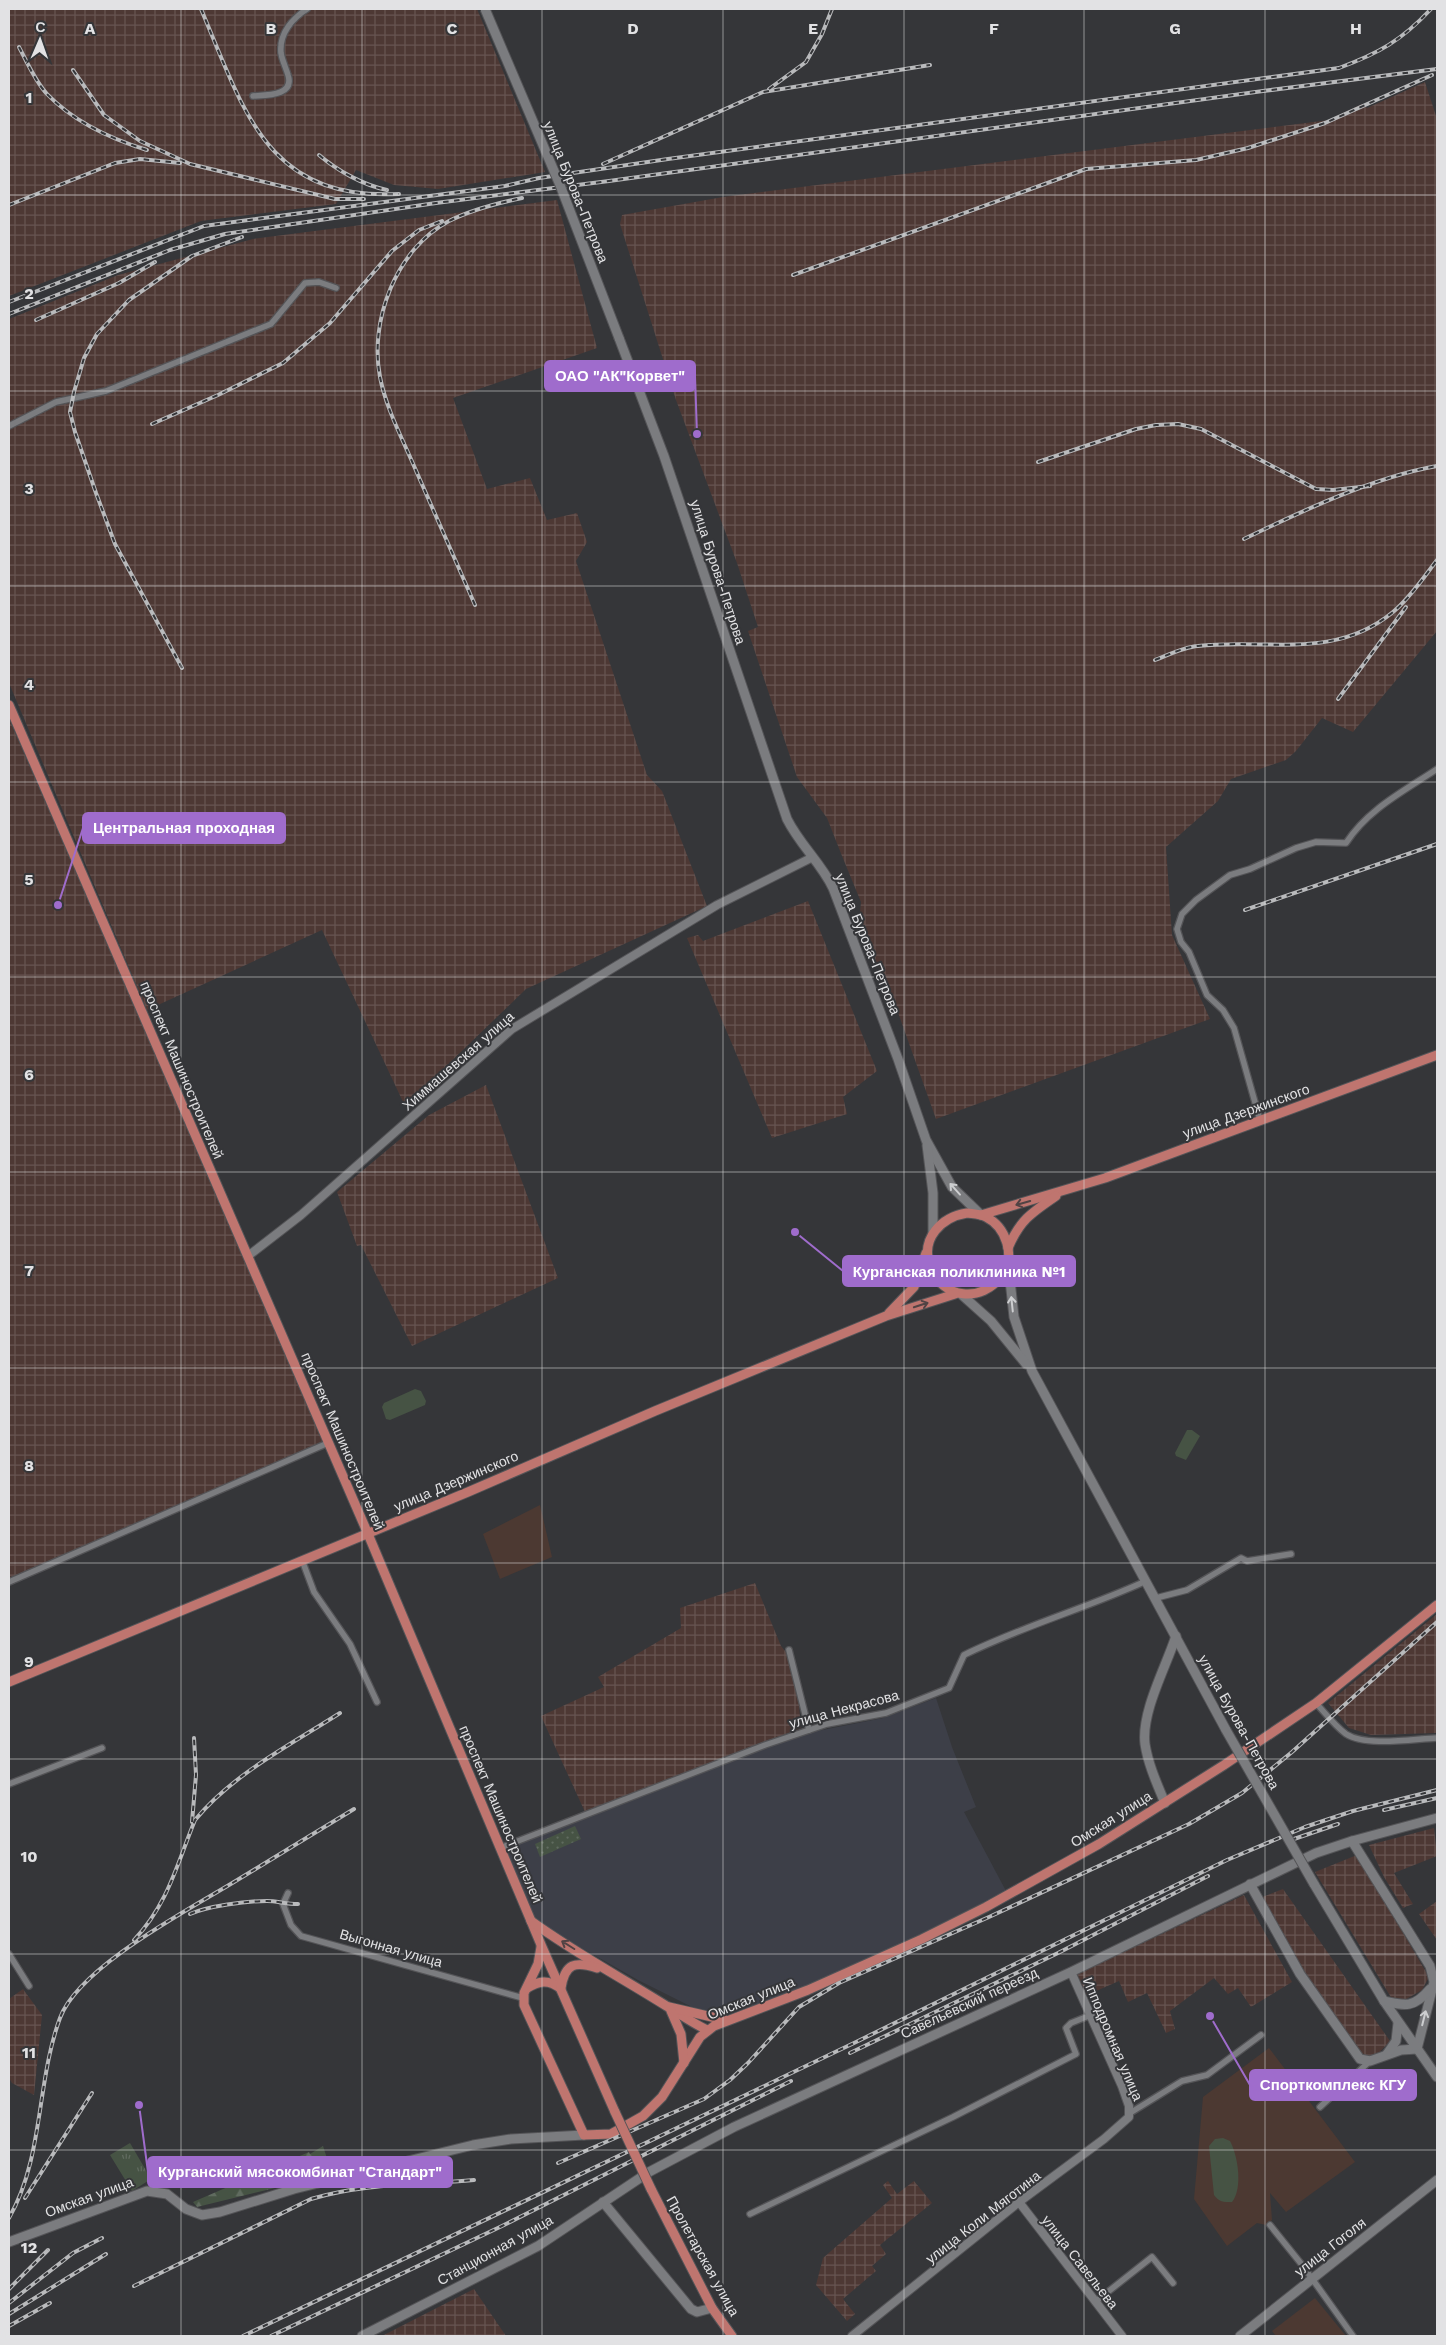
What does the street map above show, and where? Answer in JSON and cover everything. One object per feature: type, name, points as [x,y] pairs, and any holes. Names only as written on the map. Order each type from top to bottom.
[{"type":"main road","name":"улица Бурова-Петрова","points":[[485,9],[560,185],[664,456],[779,800],[797,839],[811,858],[825,872],[836,896],[898,1059],[926,1140],[952,1187],[980,1215]]},
{"type":"main road","name":"проспект Машиностроителей","points":[[9,705],[368,1534],[542,1947],[651,2189]]},
{"type":"main road","name":"улица Дзержинского","points":[[980,1215],[1105,1178],[1437,1055]]},
{"type":"main road","name":"улица Бурова-Петрова","points":[[926,1140],[933,1192],[933,1232]]},
{"type":"main road","name":"улица Дзержинского","points":[[1008,1248],[1014,1233],[1029,1214],[1064,1190]]},
{"type":"main road","points":[[967,1213],[980,1215],[996,1224],[1004,1235],[1008,1248],[1008,1262],[1002,1275],[989,1288],[976,1293],[958,1294],[942,1284],[932,1273],[928,1260],[928,1246],[933,1232],[943,1222],[955,1215],[967,1213]]},
{"type":"main road","name":"улица Дзержинского","points":[[886,1316],[901,1303],[914,1287],[928,1246]]},
{"type":"main road","name":"улица Бурова-Петрова","points":[[1008,1262],[1014,1317],[1032,1371],[1226,1730],[1314,1884],[1398,2023],[1437,2077]]},
{"type":"main road","name":"улица Бурова-Петрова","points":[[958,1294],[991,1321],[1032,1371]]},
{"type":"main road","name":"улица Дзержинского","points":[[9,1682],[368,1534],[886,1316],[958,1294]]},
{"type":"main road","name":"Омская улица","points":[[9,2242],[147,2191],[167,2194],[186,2209],[202,2215],[220,2212],[294,2190],[473,2145],[511,2139],[611,2134],[631,2124],[662,2097],[694,2045],[707,2030],[725,2020],[808,1990],[986,1908],[1093,1848],[1165,1803],[1316,1703],[1437,1605]]},
{"type":"main road","points":[[1165,1803],[1148,1758],[1145,1733],[1153,1699],[1176,1636]]},
{"type":"main road","points":[[1167,1663],[1186,1655]]},
{"type":"main road","name":"Савельевский переезд","points":[[635,2180],[734,2128],[1071,1972],[1316,1853],[1352,1841],[1437,1818]]},
{"type":"main road","points":[[1352,1841],[1430,1966],[1434,1982],[1417,2049],[1387,2054]]},
{"type":"main road","points":[[1250,1884],[1300,1976],[1360,2058],[1370,2062],[1378,2060],[1387,2054],[1396,2041],[1398,2023]]},
{"type":"main road","points":[[531,1921],[605,1971],[668,2007],[685,2020],[707,2030]]},
{"type":"main road","points":[[542,1947],[538,1964],[523,1998],[524,2005],[584,2135]]},
{"type":"main road","points":[[527,1988],[540,1981],[554,1983],[560,1988],[564,1974],[572,1965],[581,1964],[605,1971]]},
{"type":"main road","points":[[1384,2001],[1404,2006],[1413,2004],[1422,1999],[1432,1987]]},
{"type":"main road","points":[[668,2007],[725,2020]]},
{"type":"main road","points":[[668,2007],[681,2034],[684,2064]]},
{"type":"main road","name":"Станционная улица","points":[[362,2336],[538,2246],[635,2180]]},
{"type":"main road","name":"улица Гоголя","points":[[1240,2336],[1437,2180]]},
{"type":"main road","name":"Пролетарская улица","points":[[651,2189],[712,2308],[732,2336]]},
{"type":"main road","points":[[602,2202],[680,2296],[697,2312],[712,2308]]},
{"type":"street","points":[[253,96],[276,94],[286,90],[289,78],[281,54],[281,47],[294,18],[307,9]]},
{"type":"street","points":[[9,426],[56,402],[106,391],[271,324],[305,283],[318,282],[336,288]]},
{"type":"street","points":[[1260,1120],[1234,1028],[1223,1010],[1207,995],[1189,952],[1181,942],[1177,929],[1182,914],[1196,900],[1230,875],[1250,869],[1296,848],[1316,842],[1346,844],[1356,828],[1371,814],[1437,769]]},
{"type":"street","name":"Химмашевская улица","points":[[248,1256],[301,1215],[512,1029],[717,905],[811,858]]},
{"type":"street","points":[[9,1582],[328,1443]]},
{"type":"street","points":[[1156,1598],[1187,1590],[1240,1558],[1247,1561],[1291,1554]]},
{"type":"street","points":[[302,1560],[314,1592],[350,1644],[377,1702]]},
{"type":"street","name":"улица Некрасова","points":[[500,1848],[737,1755],[809,1730],[886,1713],[949,1688],[964,1655],[1004,1637],[1105,1599],[1146,1581]]},
{"type":"street","points":[[789,1650],[809,1730]]},
{"type":"street","points":[[1316,1703],[1345,1733],[1356,1738],[1370,1740],[1437,1738]]},
{"type":"street","points":[[9,1784],[102,1748]]},
{"type":"street","name":"Выгонная улица","points":[[288,1892],[283,1904],[291,1925],[301,1936],[523,1998]]},
{"type":"street","points":[[9,1954],[29,1986]]},
{"type":"street","name":"Ипподромная улица","points":[[1071,1972],[1122,2086],[1129,2115]]},
{"type":"street","points":[[750,2214],[953,2117],[1076,2054],[1066,2028],[1071,2023],[1091,2015]]},
{"type":"street","name":"улица Коли Мяготина","points":[[852,2336],[1019,2202],[1104,2139],[1129,2115],[1182,2081],[1207,2075],[1261,2035]]},
{"type":"street","points":[[1320,2107],[1370,2062]]},
{"type":"street","name":"улица Савельева","points":[[1019,2202],[1122,2336]]},
{"type":"street","points":[[1270,2225],[1303,2266],[1353,2336]]},
{"type":"street","points":[[1096,2302],[1152,2258],[1173,2283]]},
{"type":"shaded area","points":[[9,9],[477,9],[545,172],[438,189],[394,185],[356,170],[336,204],[201,221],[9,296]]},
{"type":"shaded area","points":[[1425,82],[1437,119],[1437,631],[1353,732],[1322,718],[1296,751],[1286,760],[1231,779],[1218,801],[1166,847],[1172,935],[1210,1019],[936,1119],[896,1007],[859,923],[861,902],[827,818],[797,777],[748,631],[758,627],[737,563],[676,400],[620,224],[622,215],[723,197],[1329,120],[1362,104],[1367,108]]},
{"type":"shaded area","points":[[557,200],[597,348],[453,398],[487,489],[530,478],[547,520],[577,513],[587,542],[576,561],[647,775],[662,791],[707,906],[526,989],[405,1106],[322,930],[147,1010],[9,683],[9,319],[118,275],[253,239]]},
{"type":"shaded area","points":[[9,719],[325,1441],[9,1581]]},
{"type":"shaded area","points":[[808,901],[877,1071],[843,1097],[847,1114],[772,1138],[687,938],[698,935],[703,941]]},
{"type":"shaded area","points":[[486,1085],[558,1278],[412,1346],[361,1245],[357,1246],[337,1192],[429,1115]]},
{"type":"shaded area","points":[[540,1505],[552,1557],[500,1579],[483,1534]]},
{"type":"shaded area","points":[[755,1583],[781,1646],[789,1656],[798,1695],[801,1728],[585,1812],[541,1716],[604,1687],[598,1677],[681,1628],[680,1608]]},
{"type":"shaded area","points":[[1437,1614],[1437,1733],[1371,1735],[1349,1728],[1328,1703]]},
{"type":"shaded area","points":[[936,1698],[952,1747],[976,1807],[964,1812],[1006,1891],[983,1908],[782,1997],[723,2015],[700,2011],[638,1980],[534,1921],[504,1850],[764,1747],[807,1733],[883,1718]]},
{"type":"shaded area","points":[[1434,1828],[1437,1856],[1394,1873],[1413,1904],[1403,1908],[1384,1877],[1369,1845]]},
{"type":"shaded area","points":[[1357,1855],[1429,1977],[1422,1990],[1403,2001],[1392,1999],[1315,1872]]},
{"type":"shaded area","points":[[1283,1889],[1390,2041],[1376,2056],[1363,2058],[1302,1974],[1260,1898]]},
{"type":"shaded area","points":[[1244,1895],[1292,1982],[1251,2007],[1238,1988],[1228,1994],[1214,1978],[1170,2011],[1175,2029],[1166,2033],[1147,1993],[1128,2002],[1119,1981],[1087,1995],[1077,1974]]},
{"type":"shaded area","points":[[1437,1901],[1437,1940],[1419,1914]]},
{"type":"shaded area","points":[[23,1989],[42,2015],[34,2095],[12,2083],[9,2078],[9,1999]]},
{"type":"shaded area","points":[[1269,2048],[1355,2162],[1286,2212],[1270,2193],[1272,2220],[1266,2225],[1257,2223],[1227,2246],[1194,2199],[1203,2097]]},
{"type":"shaded area","points":[[888,2181],[897,2194],[914,2181],[932,2203],[880,2245],[886,2254],[872,2266],[876,2271],[843,2299],[855,2314],[847,2321],[816,2285],[823,2258],[892,2198],[883,2185]]},
{"type":"shaded area","points":[[474,2289],[506,2336],[382,2336],[419,2317]]},
{"type":"shaded area","points":[[1315,2298],[1346,2336],[1276,2336],[1272,2331]]},
{"type":"green space","points":[[415,1389],[421,1391],[426,1401],[425,1405],[390,1420],[386,1419],[382,1407],[384,1403]]},
{"type":"green space","points":[[1187,1430],[1192,1430],[1200,1436],[1186,1460],[1176,1456],[1175,1453]]},
{"type":"green space","points":[[575,1826],[581,1839],[540,1857],[535,1844]]},
{"type":"green space","points":[[1223,2138],[1230,2141],[1237,2163],[1237,2189],[1232,2202],[1222,2201],[1214,2195],[1209,2146],[1215,2139]]},
{"type":"green space","points":[[130,2143],[151,2179],[132,2191],[110,2155]]},
{"type":"green space","points":[[323,2146],[332,2174],[197,2207],[193,2202],[309,2152],[310,2154]]},
{"type":"railway","points":[[201,9],[231,82],[247,114],[266,142],[289,165],[318,182],[354,192],[399,194]]},
{"type":"railway","points":[[769,89],[806,62],[822,34],[832,9]]},
{"type":"railway","points":[[9,302],[204,226],[505,186],[539,178],[668,159],[1339,68],[1389,45],[1410,30],[1431,9]]},
{"type":"railway","points":[[19,47],[47,94],[69,113],[107,135],[147,150]]},
{"type":"railway","points":[[603,164],[763,92],[930,65]]},
{"type":"railway","points":[[9,314],[170,250],[225,234],[436,203],[1437,69]]},
{"type":"railway","points":[[73,70],[104,115],[140,141],[190,164],[335,199],[364,199]]},
{"type":"railway","points":[[793,275],[1086,169],[1196,160],[1248,148],[1325,123],[1432,75]]},
{"type":"railway","points":[[319,155],[351,177],[387,190]]},
{"type":"railway","points":[[9,205],[115,163],[140,159],[180,163]]},
{"type":"railway","points":[[475,605],[386,400],[380,377],[379,333],[383,310],[390,288],[414,249],[430,233],[466,213],[522,198]]},
{"type":"railway","points":[[152,424],[218,395],[283,363],[330,323],[392,251],[419,230],[442,221]]},
{"type":"railway","points":[[182,668],[115,544],[75,432],[70,412],[84,358],[97,334],[129,300],[192,256],[242,237]]},
{"type":"railway","points":[[36,320],[119,283],[155,262]]},
{"type":"railway","points":[[1038,462],[1136,429],[1156,425],[1178,424],[1201,429],[1316,489],[1333,490],[1370,486]]},
{"type":"railway","points":[[1244,539],[1339,496],[1388,478],[1437,466]]},
{"type":"railway","points":[[1155,660],[1198,646],[1223,644],[1299,644],[1347,637],[1370,627],[1393,612],[1411,594],[1437,560]]},
{"type":"railway","points":[[1338,699],[1406,607]]},
{"type":"railway","points":[[1245,910],[1437,844]]},
{"type":"railway","points":[[558,2163],[704,2099],[730,2080],[748,2063],[799,2007],[839,1983],[989,1917],[1189,1824],[1242,1793],[1292,1752],[1437,1622]]},
{"type":"railway","points":[[134,1940],[146,1926],[163,1898],[177,1868],[195,1820],[244,1774],[340,1713]]},
{"type":"railway","points":[[192,1822],[196,1775],[194,1738]]},
{"type":"railway","points":[[243,2336],[854,2043],[1227,1860],[1305,1827],[1353,1811],[1437,1790]]},
{"type":"railway","points":[[1384,1810],[1437,1798]]},
{"type":"railway","points":[[9,2218],[20,2195],[28,2170],[52,2043],[60,2018],[71,1999],[89,1979],[137,1941],[354,1809]]},
{"type":"railway","points":[[1291,1840],[1338,1824]]},
{"type":"railway","points":[[850,2053],[1058,1953],[1208,1876]]},
{"type":"railway","points":[[190,1914],[227,1904],[271,1901],[298,1904]]},
{"type":"railway","points":[[271,2336],[502,2226],[791,2081]]},
{"type":"railway","points":[[25,2198],[92,2093]]},
{"type":"railway","points":[[134,2286],[311,2199],[372,2187],[474,2180]]},
{"type":"railway","points":[[9,2303],[73,2253],[102,2238]]},
{"type":"railway","points":[[9,2289],[48,2250]]},
{"type":"railway","points":[[9,2314],[106,2254]]},
{"type":"railway","points":[[9,2326],[50,2303]]},
{"type":"place","name":"ОАО \"АК\"Корвет\"","points":[[697,434]]},
{"type":"place","name":"Центральная проходная","points":[[58,905]]},
{"type":"place","name":"Курганская поликлиника №1","points":[[795,1232]]},
{"type":"place","name":"Спорткомплекс КГУ","points":[[1210,2016]]},
{"type":"place","name":"Курганский мясокомбинат \"Стандарт\"","points":[[139,2105]]}]
